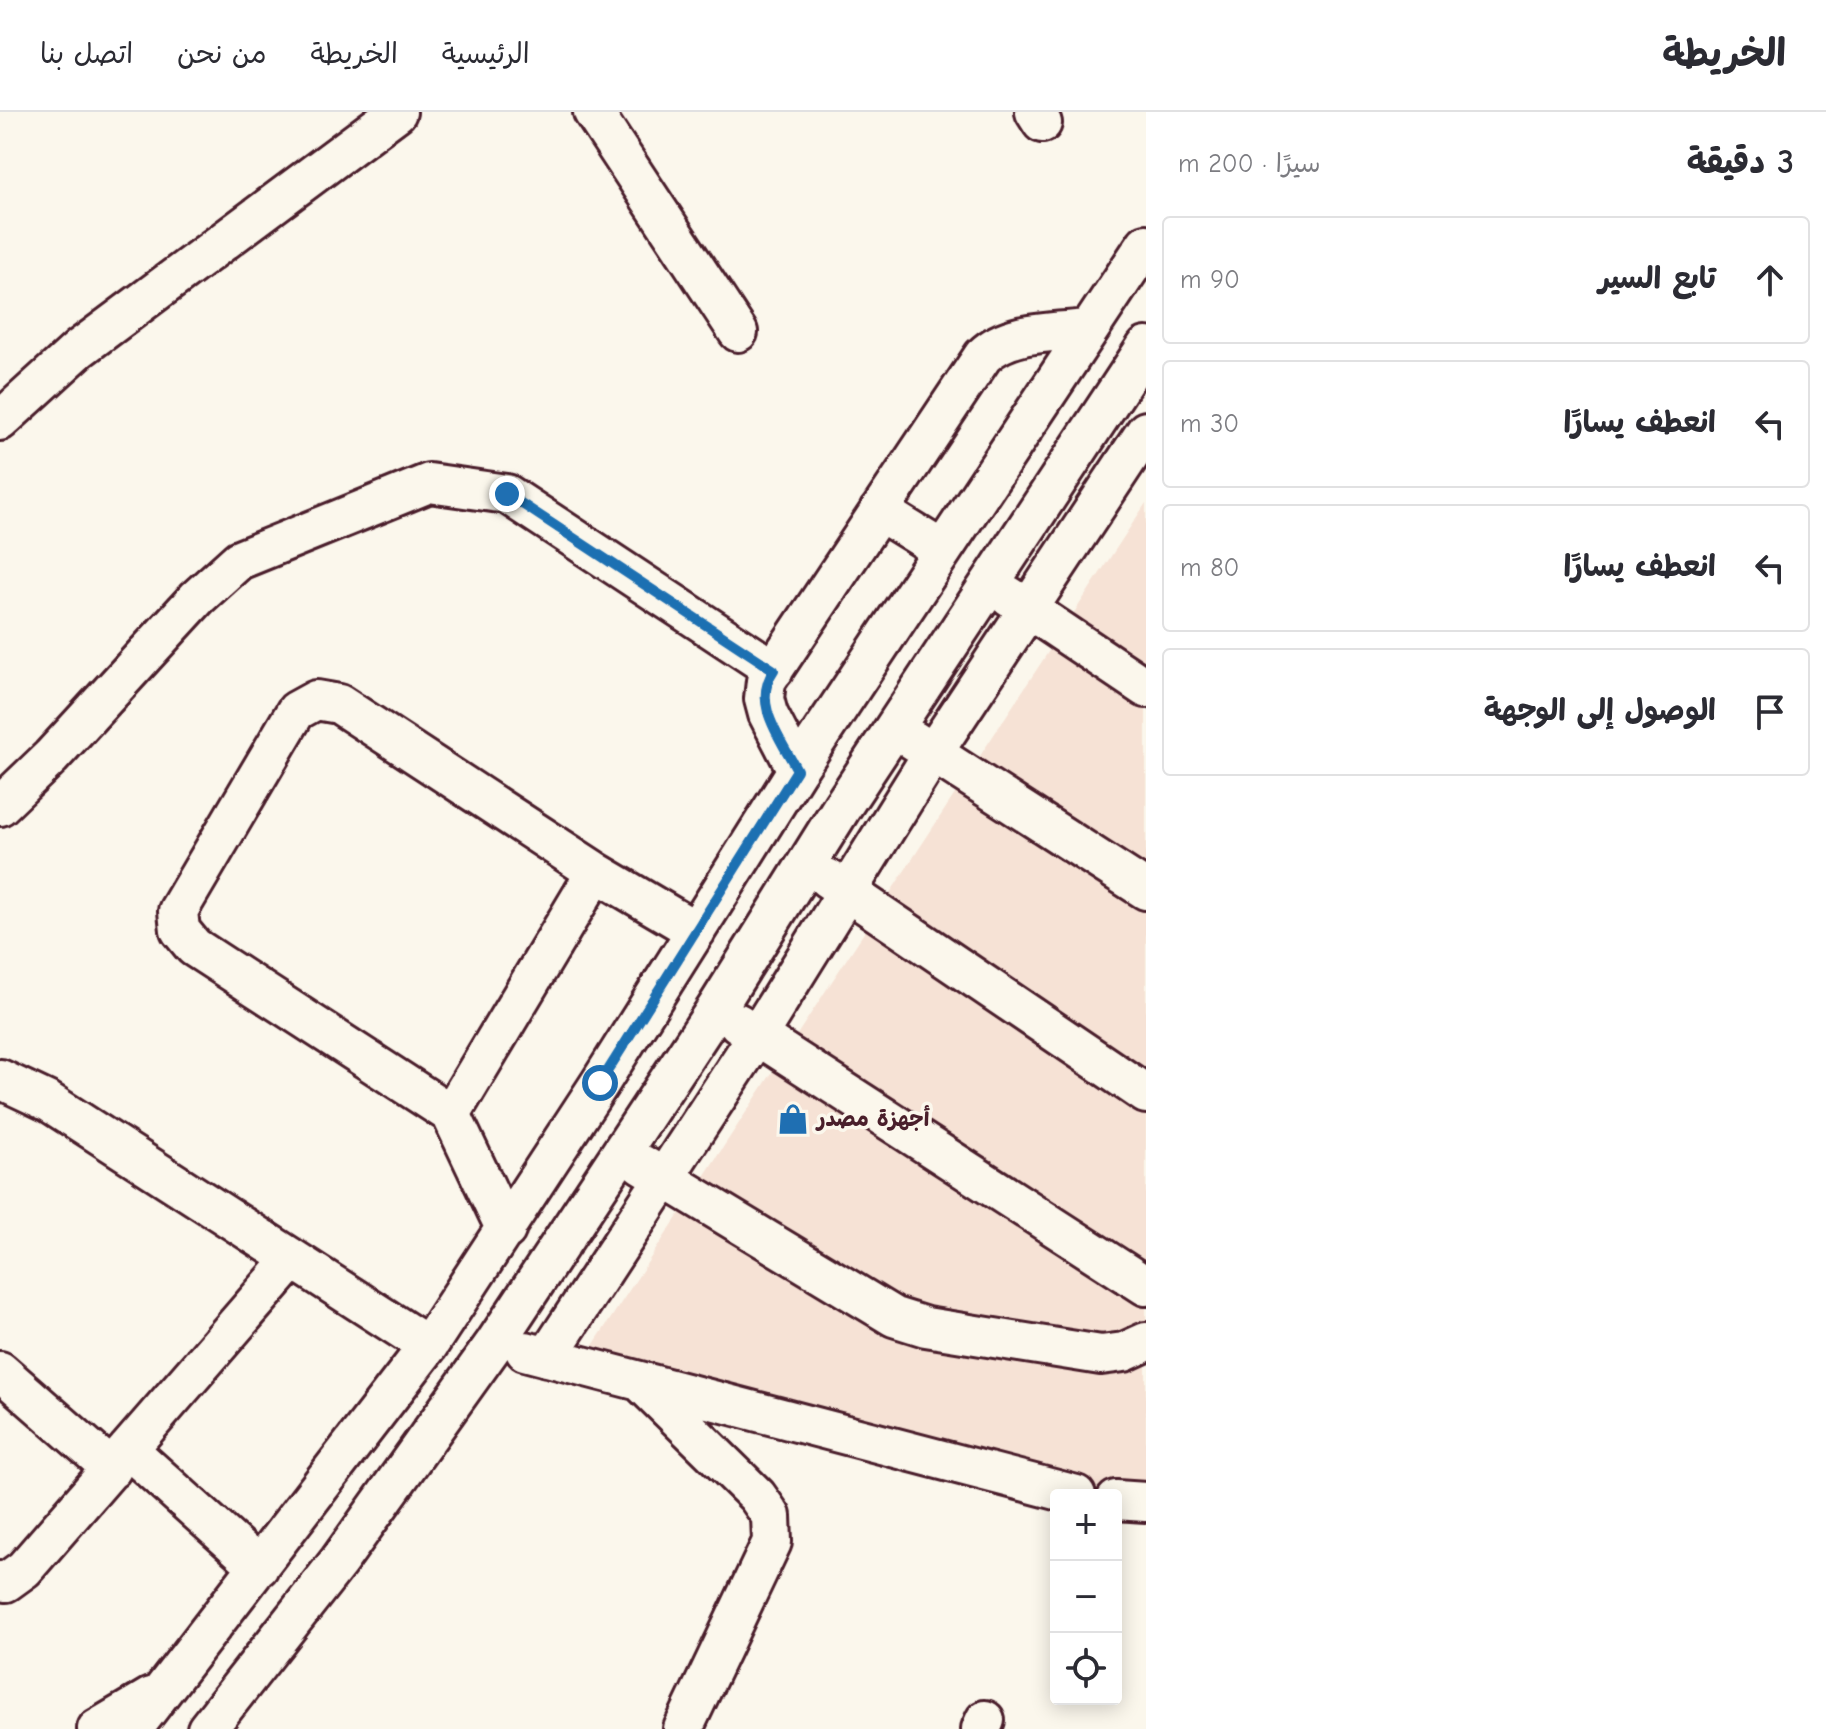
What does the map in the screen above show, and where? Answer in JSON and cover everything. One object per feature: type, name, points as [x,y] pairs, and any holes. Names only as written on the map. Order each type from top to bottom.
[{"type":"street","points":[[0,421],[79,349],[397,112]]},
{"type":"street","points":[[593,112],[738,332]]},
{"type":"street","points":[[133,1729],[428,1346],[506,1230],[797,770],[1146,244]]},
{"type":"street","points":[[797,770],[768,714],[764,699],[766,681],[983,356],[993,346],[1011,338],[1089,329]]},
{"type":"street","points":[[207,1729],[339,1561],[495,1343],[716,1009],[894,728],[1146,347]]},
{"type":"street","points":[[547,1357],[757,1036],[933,753],[1028,608],[1135,472],[1146,431]]},
{"type":"street","points":[[1086,439],[1135,472]]},
{"type":"street","points":[[0,806],[51,757],[197,598],[239,560],[429,483],[507,494],[774,670]]},
{"type":"street","points":[[879,511],[942,550]]},
{"type":"street","points":[[990,583],[1146,688]]},
{"type":"street","points":[[506,1230],[451,1114],[194,947],[180,930],[178,911],[296,711],[316,700],[339,704],[596,872],[696,931]]},
{"type":"street","points":[[894,728],[1146,890]]},
{"type":"street","points":[[806,863],[1146,1094]]},
{"type":"street","points":[[451,1114],[596,872]]},
{"type":"street","points":[[716,1009],[1146,1286]]},
{"type":"street","points":[[0,1079],[49,1102],[428,1346]]},
{"type":"street","points":[[621,1152],[894,1317],[926,1327],[1101,1355],[1124,1352],[1146,1342]]},
{"type":"street","points":[[0,1581],[6,1582],[24,1569],[293,1259]]},
{"type":"street","points":[[495,1343],[1053,1489]]},
{"type":"street","points":[[0,1371],[259,1567]]},
{"type":"street","points":[[640,1381],[757,1496],[771,1516],[772,1542],[683,1729]]},
{"type":"street","points":[[1122,1500],[1146,1502]]},
{"type":"street","points":[[97,1729],[164,1689]]},
{"type":"shaded area","points":[[1146,503],[1146,1504],[1122,1499],[1122,1489],[1073,1489],[567,1385]]},
{"type":"place","name":"أجهزة مصدر","points":[[793,1119]]},
{"type":"route","points":[[507,494],[774,670],[766,681],[764,699],[768,714],[797,770],[600,1083]]}]
